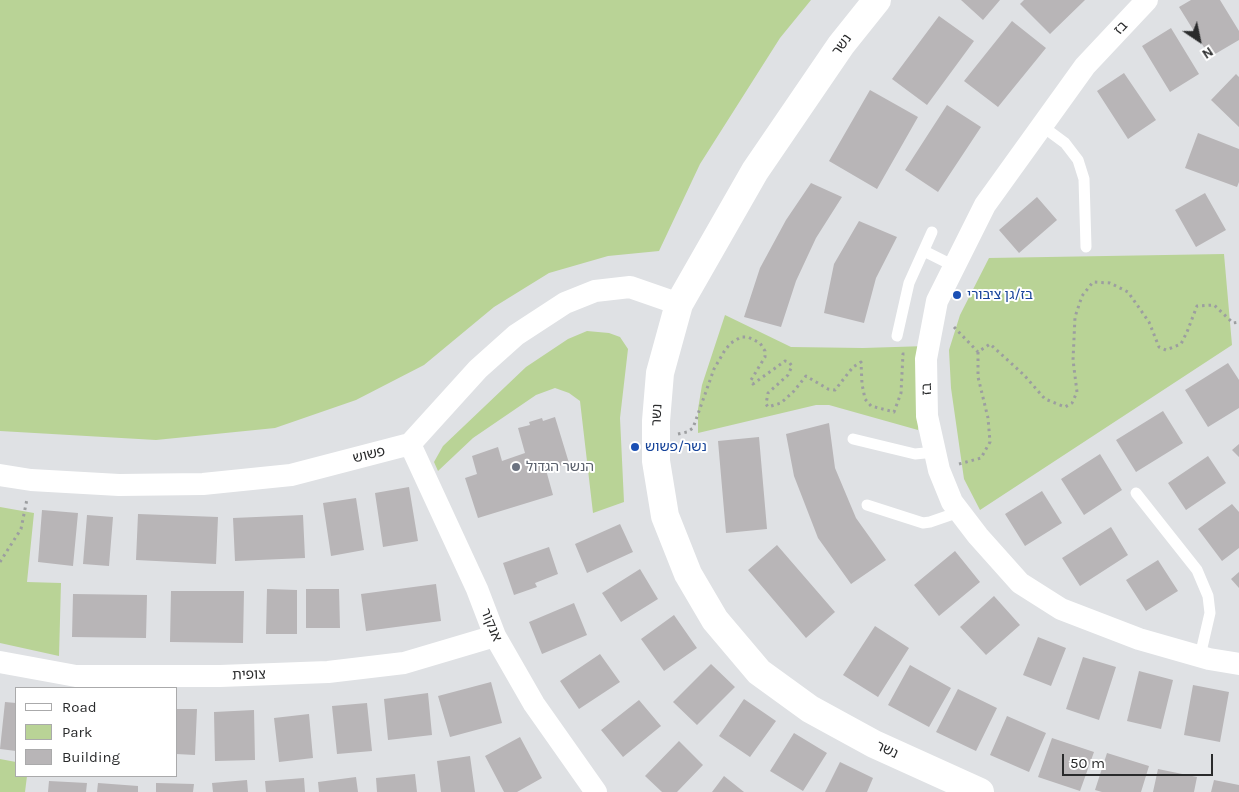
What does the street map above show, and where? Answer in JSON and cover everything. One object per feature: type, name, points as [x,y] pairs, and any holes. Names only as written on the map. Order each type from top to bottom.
[{"type":"street","name":"נשר","points":[[877,0],[841,45],[755,171],[679,304],[660,373],[656,420],[656,461],[665,516],[688,574],[715,620],[759,672],[810,709],[874,744],[980,792]]},
{"type":"street","name":"בז","points":[[1147,0],[1085,66],[984,205],[937,301],[926,359],[928,416],[937,461],[952,502],[978,536],[1020,583],[1061,609],[1139,639],[1200,656],[1239,664]]},
{"type":"street","points":[[410,444],[478,369],[516,335],[565,303],[595,291],[630,287],[679,304]]},
{"type":"street","name":"פשוש","points":[[0,475],[31,480],[119,485],[203,484],[292,475],[410,444]]},
{"type":"street","name":"אנקור","points":[[410,444],[477,589],[495,636],[534,704],[594,792]]},
{"type":"street","name":"צופית","points":[[0,662],[76,676],[220,676],[328,672],[404,663],[495,636]]},
{"type":"lane","points":[[1042,126],[1065,143],[1078,160],[1084,179],[1086,247]]},
{"type":"lane","points":[[897,336],[909,283],[932,232]]},
{"type":"lane","points":[[924,250],[954,266]]},
{"type":"lane","points":[[853,439],[937,461]]},
{"type":"lane","points":[[1136,493],[1197,570],[1208,596],[1210,613],[1200,656]]},
{"type":"lane","points":[[867,505],[922,523],[959,512]]},
{"type":"path","points":[[978,352],[990,344],[1024,375],[1045,398],[1065,407],[1072,403],[1077,392],[1073,360],[1075,317],[1082,296],[1093,282],[1110,283],[1128,292],[1149,322],[1159,347],[1166,350],[1181,344],[1188,332],[1197,306],[1214,305],[1232,323],[1239,322]]},
{"type":"path","points":[[936,308],[978,352],[978,378],[988,418],[990,442],[981,458],[937,461]]},
{"type":"path","points":[[656,441],[687,432],[694,428],[714,369],[725,350],[731,343],[741,337],[748,337],[760,343],[764,351],[764,357],[751,380],[753,384],[785,361],[789,362],[792,366],[788,375],[768,392],[766,404],[768,407],[781,402],[794,392],[806,376],[828,390],[835,390],[853,366],[861,362],[865,400],[871,406],[894,412],[901,393],[902,354],[910,355]]},
{"type":"path","points":[[0,562],[21,529],[31,480]]},
{"type":"green space","points":[[0,0],[811,0],[780,38],[700,164],[659,251],[608,256],[549,273],[494,307],[424,365],[356,400],[275,428],[156,440],[0,431]]},
{"type":"green space","points":[[1224,254],[1232,345],[980,510],[964,479],[951,388],[949,350],[960,315],[989,258]]},
{"type":"green space","points":[[725,315],[791,347],[863,348],[927,346],[918,430],[829,405],[816,405],[698,433],[698,409],[702,385]]},
{"type":"green space","points":[[587,331],[609,333],[620,337],[628,349],[620,418],[624,502],[593,513],[580,401],[569,393],[555,388],[536,395],[473,438],[438,471],[434,462],[443,446],[526,367],[568,339]]},
{"type":"green space","points":[[0,507],[34,513],[27,582],[61,583],[59,656],[0,643]]},
{"type":"green space","points":[[0,759],[15,762],[15,777],[27,777],[25,792],[0,792]]},
{"type":"building","points":[[961,0],[1000,0],[983,20]]},
{"type":"building","points":[[1024,0],[1085,0],[1050,34],[1020,4]]},
{"type":"building","points":[[1191,0],[1220,0],[1239,31],[1239,40],[1210,57],[1179,7]]},
{"type":"building","points":[[939,16],[974,41],[927,105],[892,79]]},
{"type":"building","points":[[1012,21],[1046,48],[998,107],[964,81]]},
{"type":"building","points":[[1171,28],[1199,74],[1170,92],[1142,46]]},
{"type":"building","points":[[1124,73],[1156,120],[1128,139],[1097,91]]},
{"type":"building","points":[[1236,74],[1239,77],[1239,127],[1211,100]]},
{"type":"building","points":[[870,90],[918,117],[877,189],[829,161]]},
{"type":"building","points":[[947,105],[981,127],[938,192],[905,170]]},
{"type":"building","points":[[1198,133],[1239,149],[1239,182],[1237,187],[1185,168]]},
{"type":"building","points":[[811,183],[842,197],[816,238],[796,281],[781,327],[744,317],[760,268],[786,220]]},
{"type":"building","points":[[1205,193],[1226,230],[1196,247],[1175,210]]},
{"type":"building","points":[[1037,197],[1057,220],[1019,253],[999,230]]},
{"type":"building","points":[[859,221],[897,237],[876,278],[864,323],[824,313],[834,264]]},
{"type":"building","points":[[1228,363],[1239,380],[1239,408],[1208,427],[1185,390]]},
{"type":"building","points":[[1163,411],[1183,443],[1136,472],[1116,440]]},
{"type":"building","name":"הנשר הגדול","points":[[555,417],[569,463],[546,470],[553,495],[478,518],[465,478],[477,474],[472,456],[498,447],[502,461],[525,453],[518,428],[530,425],[529,422],[542,418],[543,421]]},
{"type":"building","points":[[829,423],[835,468],[856,518],[886,560],[851,584],[818,538],[794,476],[786,434]]},
{"type":"building","points":[[759,437],[767,529],[726,533],[718,441]]},
{"type":"building","points":[[1239,444],[1239,457],[1232,450]]},
{"type":"building","points":[[1100,454],[1122,490],[1084,515],[1061,479]]},
{"type":"building","points":[[1208,456],[1226,483],[1186,510],[1168,483]]},
{"type":"building","points":[[409,487],[418,541],[383,547],[375,493]]},
{"type":"building","points":[[1042,491],[1062,523],[1025,546],[1005,514]]},
{"type":"building","points":[[356,498],[364,550],[331,556],[323,503]]},
{"type":"building","points":[[1232,504],[1239,512],[1239,548],[1222,561],[1198,529]]},
{"type":"building","points":[[42,510],[78,513],[73,566],[38,562]]},
{"type":"building","points":[[138,514],[218,517],[216,564],[136,560]]},
{"type":"building","points":[[87,515],[113,517],[109,566],[83,564]]},
{"type":"building","points":[[303,515],[305,558],[235,561],[233,518]]},
{"type":"building","points":[[620,524],[633,552],[587,573],[575,544]]},
{"type":"building","points":[[1111,527],[1128,555],[1080,586],[1062,558]]},
{"type":"building","points":[[777,545],[835,612],[806,638],[748,570]]},
{"type":"building","points":[[549,547],[558,574],[535,583],[537,587],[514,595],[503,563]]},
{"type":"building","points":[[955,551],[980,582],[939,616],[914,585]]},
{"type":"building","points":[[1158,560],[1178,591],[1146,611],[1126,580]]},
{"type":"building","points":[[640,569],[658,599],[621,622],[602,593]]},
{"type":"building","points":[[1239,572],[1239,588],[1231,579]]},
{"type":"building","points":[[436,584],[441,621],[366,631],[361,594]]},
{"type":"building","points":[[267,589],[297,590],[297,634],[266,634]]},
{"type":"building","points":[[306,589],[339,589],[340,628],[306,628]]},
{"type":"building","points":[[171,591],[244,591],[243,643],[170,642]]},
{"type":"building","points":[[73,594],[147,595],[146,638],[72,637]]},
{"type":"building","points":[[994,596],[1020,625],[986,655],[960,627]]},
{"type":"building","points":[[574,603],[587,635],[542,654],[529,622]]},
{"type":"building","points":[[674,615],[697,648],[664,671],[641,639]]},
{"type":"building","points":[[875,626],[909,648],[878,697],[843,675]]},
{"type":"building","points":[[1038,637],[1066,648],[1051,686],[1023,675]]},
{"type":"building","points":[[600,654],[620,682],[579,709],[560,681]]},
{"type":"building","points":[[1083,657],[1116,667],[1099,720],[1066,709]]},
{"type":"building","points":[[711,664],[735,687],[697,725],[673,702]]},
{"type":"building","points":[[910,665],[951,688],[929,727],[888,705]]},
{"type":"building","points":[[1139,671],[1173,680],[1161,729],[1127,721]]},
{"type":"building","points":[[491,682],[502,723],[450,737],[438,696]]},
{"type":"building","points":[[1193,685],[1229,692],[1220,742],[1184,735]]},
{"type":"building","points":[[958,689],[997,708],[976,751],[936,732]]},
{"type":"building","points":[[428,693],[432,735],[388,740],[384,699]]},
{"type":"building","points":[[744,699],[776,721],[750,757],[719,736]]},
{"type":"building","points":[[639,700],[661,726],[623,757],[601,730]]},
{"type":"building","points":[[5,702],[15,703],[15,751],[0,749]]},
{"type":"building","points":[[367,703],[372,751],[337,754],[332,706]]},
{"type":"building","points":[[178,709],[197,709],[195,755],[178,754]]},
{"type":"building","points":[[254,710],[255,760],[215,761],[214,712]]},
{"type":"building","points":[[309,714],[313,758],[279,762],[274,718]]},
{"type":"building","points":[[1007,716],[1046,733],[1029,772],[990,755]]},
{"type":"building","points":[[794,733],[827,753],[803,791],[770,771]]},
{"type":"building","points":[[520,737],[542,778],[517,792],[504,792],[485,756]]},
{"type":"building","points":[[1052,738],[1094,752],[1080,791],[1038,777]]},
{"type":"building","points":[[679,741],[703,765],[677,792],[662,792],[645,776]]},
{"type":"building","points":[[1107,753],[1149,766],[1141,792],[1102,792],[1095,790]]},
{"type":"building","points":[[470,756],[475,792],[441,792],[437,761]]},
{"type":"building","points":[[840,762],[873,778],[867,792],[825,792]]},
{"type":"building","points":[[1158,769],[1197,777],[1194,792],[1153,792]]},
{"type":"building","points":[[415,774],[417,792],[377,792],[376,778]]},
{"type":"building","points":[[724,776],[744,792],[712,792]]},
{"type":"building","points":[[356,777],[358,792],[319,792],[318,782]]},
{"type":"building","points":[[304,778],[305,792],[266,792],[265,781]]},
{"type":"building","points":[[247,780],[248,792],[213,792],[212,783]]},
{"type":"building","points":[[1214,780],[1239,785],[1239,792],[1211,792]]},
{"type":"building","points":[[49,781],[87,783],[86,792],[48,792]]},
{"type":"building","points":[[98,783],[138,786],[138,792],[97,792]]},
{"type":"building","points":[[156,783],[194,784],[193,792],[156,792]]},
{"type":"place","name":"בז/גן ציבורי","points":[[957,295]]},
{"type":"place","name":"נשר/פשוש","points":[[635,447]]},
{"type":"place","name":"הנשר הגדול","points":[[516,467]]}]
